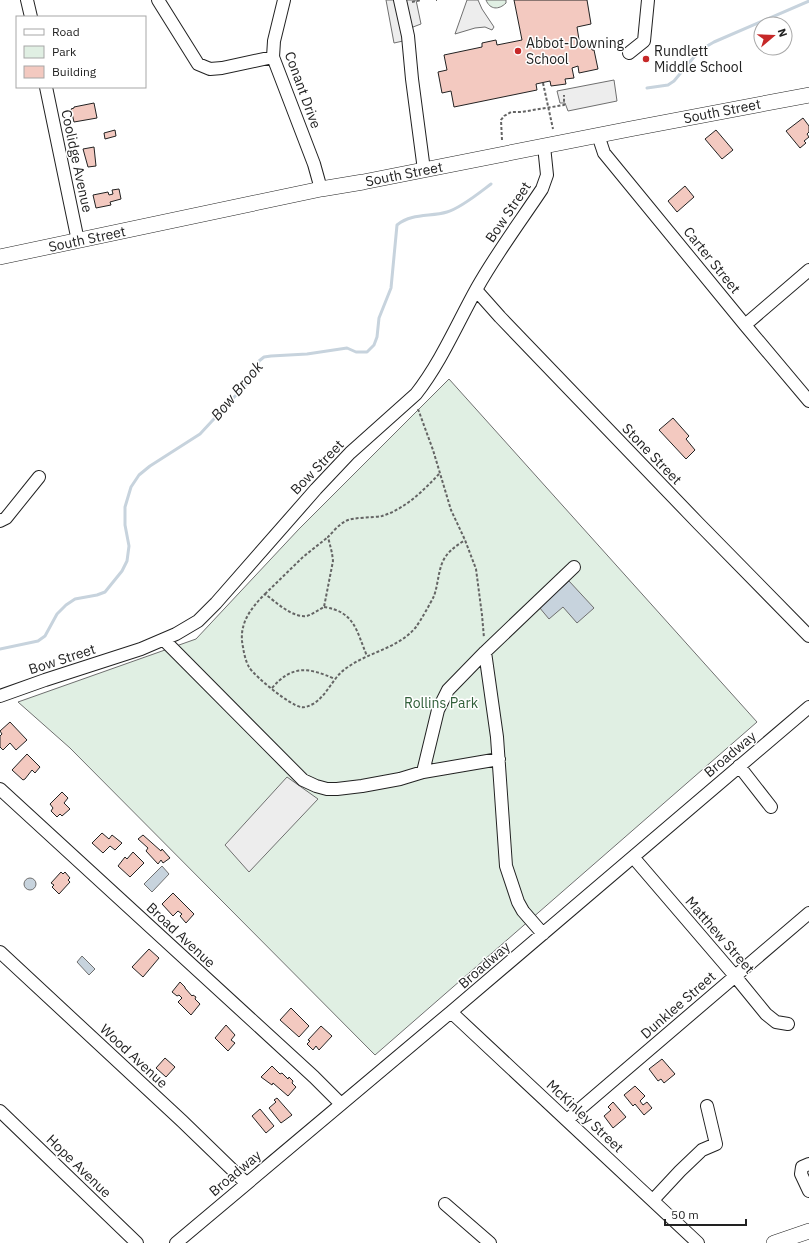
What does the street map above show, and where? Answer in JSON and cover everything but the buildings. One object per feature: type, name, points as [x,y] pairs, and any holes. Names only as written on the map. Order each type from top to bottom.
[{"type":"main road","name":"South Street","points":[[0,257],[321,189],[809,95]]},
{"type":"main road","points":[[774,1243],[809,1231]]},
{"type":"street","points":[[27,0],[31,16]]},
{"type":"street","points":[[158,0],[198,64],[210,69],[222,68],[273,57]]},
{"type":"street","name":"Conant Drive","points":[[284,0],[274,41],[273,57],[314,164],[321,189]]},
{"type":"street","points":[[400,0],[408,36],[424,170]]},
{"type":"street","points":[[629,53],[644,41],[648,0]]},
{"type":"street","name":"Coolidge Avenue","points":[[46,88],[78,241]]},
{"type":"street","name":"Carter Street","points":[[598,135],[604,153],[809,401]]},
{"type":"street","name":"Bow Street","points":[[0,696],[164,640],[198,621],[216,603],[345,458],[416,394],[437,363],[485,273],[542,189],[547,175],[544,146]]},
{"type":"street","points":[[745,324],[809,270]]},
{"type":"street","name":"Stone Street","points":[[476,290],[699,524],[809,636]]},
{"type":"street","points":[[0,521],[6,518],[39,477]]},
{"type":"street","points":[[423,772],[438,710],[448,690],[485,652],[574,568]]},
{"type":"street","points":[[164,640],[303,780],[316,786],[327,789],[362,786],[400,779],[423,772],[499,759]]},
{"type":"street","points":[[485,652],[499,759],[503,844],[506,866],[518,902],[523,911],[543,934]]},
{"type":"street","name":"Broadway","points":[[176,1243],[451,1012],[809,707]]},
{"type":"street","points":[[739,766],[770,807]]},
{"type":"street","name":"Broad Avenue","points":[[0,789],[314,1077],[341,1104]]},
{"type":"street","name":"Matthew Street","points":[[634,857],[766,1014],[776,1022],[788,1024]]},
{"type":"street","name":"Dunklee Street","points":[[567,1120],[809,913]]},
{"type":"street","name":"Wood Avenue","points":[[0,952],[182,1121],[246,1184]]},
{"type":"street","name":"McKinley Street","points":[[451,1012],[698,1243]]},
{"type":"street","points":[[653,1200],[702,1150],[716,1144],[707,1106]]},
{"type":"street","name":"Hope Avenue","points":[[0,1110],[137,1243]]},
{"type":"street","points":[[809,1164],[802,1167],[801,1172],[809,1191]]},
{"type":"street","points":[[445,1204],[490,1243]]},
{"type":"path","points":[[543,83],[552,129]]},
{"type":"path","points":[[502,140],[501,120],[504,116],[511,112],[521,112],[564,105],[564,95]]},
{"type":"path","points":[[418,409],[433,450],[451,510],[476,569],[485,652]]},
{"type":"path","points":[[439,474],[420,493],[398,509],[383,516],[350,519],[340,525],[328,537],[303,557],[265,594],[250,610],[245,619],[242,630],[241,640],[249,667],[261,681],[296,706],[305,707],[317,701],[325,694],[335,679],[347,667],[391,645],[407,635],[416,627],[434,596],[444,560],[453,548],[465,540]]},
{"type":"path","points":[[324,607],[333,561],[328,537]]},
{"type":"path","points":[[265,594],[299,616],[312,614],[324,607],[341,611],[348,616],[357,632],[367,657]]},
{"type":"path","points":[[271,689],[285,676],[302,670],[320,672],[335,679]]},
{"type":"green space","points":[[486,0],[506,0],[506,3],[498,8],[495,8],[490,6]]},
{"type":"green space","name":"Rollins Park","points":[[449,379],[757,722],[375,1055],[70,748],[18,702],[196,639],[299,529]]},
{"type":"shaded area","points":[[386,0],[416,0],[421,24],[413,27],[403,41],[394,43]]},
{"type":"shaded area","points":[[467,0],[478,0],[494,27],[492,30],[485,27],[475,28],[455,34]]},
{"type":"shaded area","points":[[614,80],[617,101],[568,111],[565,103],[560,103],[557,91]]},
{"type":"shaded area","points":[[569,581],[594,608],[577,623],[563,607],[549,619],[539,607]]},
{"type":"shaded area","points":[[287,777],[318,799],[249,872],[225,845]]},
{"type":"shaded area","points":[[162,866],[169,874],[152,892],[144,884]]},
{"type":"shaded area","points":[[30,878],[34,880],[36,884],[34,888],[30,890],[26,888],[24,884],[26,880]]},
{"type":"shaded area","points":[[82,956],[95,969],[89,975],[77,962]]},
{"type":"waterway","name":"Bow Brook","points":[[647,88],[668,85],[674,81],[702,49],[714,42],[809,1]]},
{"type":"waterway","name":"Bow Brook","points":[[0,649],[38,641],[45,636],[57,614],[66,605],[75,599],[105,592],[122,571],[127,561],[129,546],[125,525],[125,507],[131,487],[139,475],[150,466],[200,434],[250,380],[259,361],[264,357],[307,354],[347,348],[356,352],[367,352],[374,345],[377,337],[379,318],[391,288],[397,225],[403,221],[415,217],[441,214],[452,210],[470,200],[491,184]]},
{"type":"place","name":"Abbot-Downing School","points":[[518,51]]},
{"type":"place","name":"Rundlett Middle School","points":[[646,59]]}]
